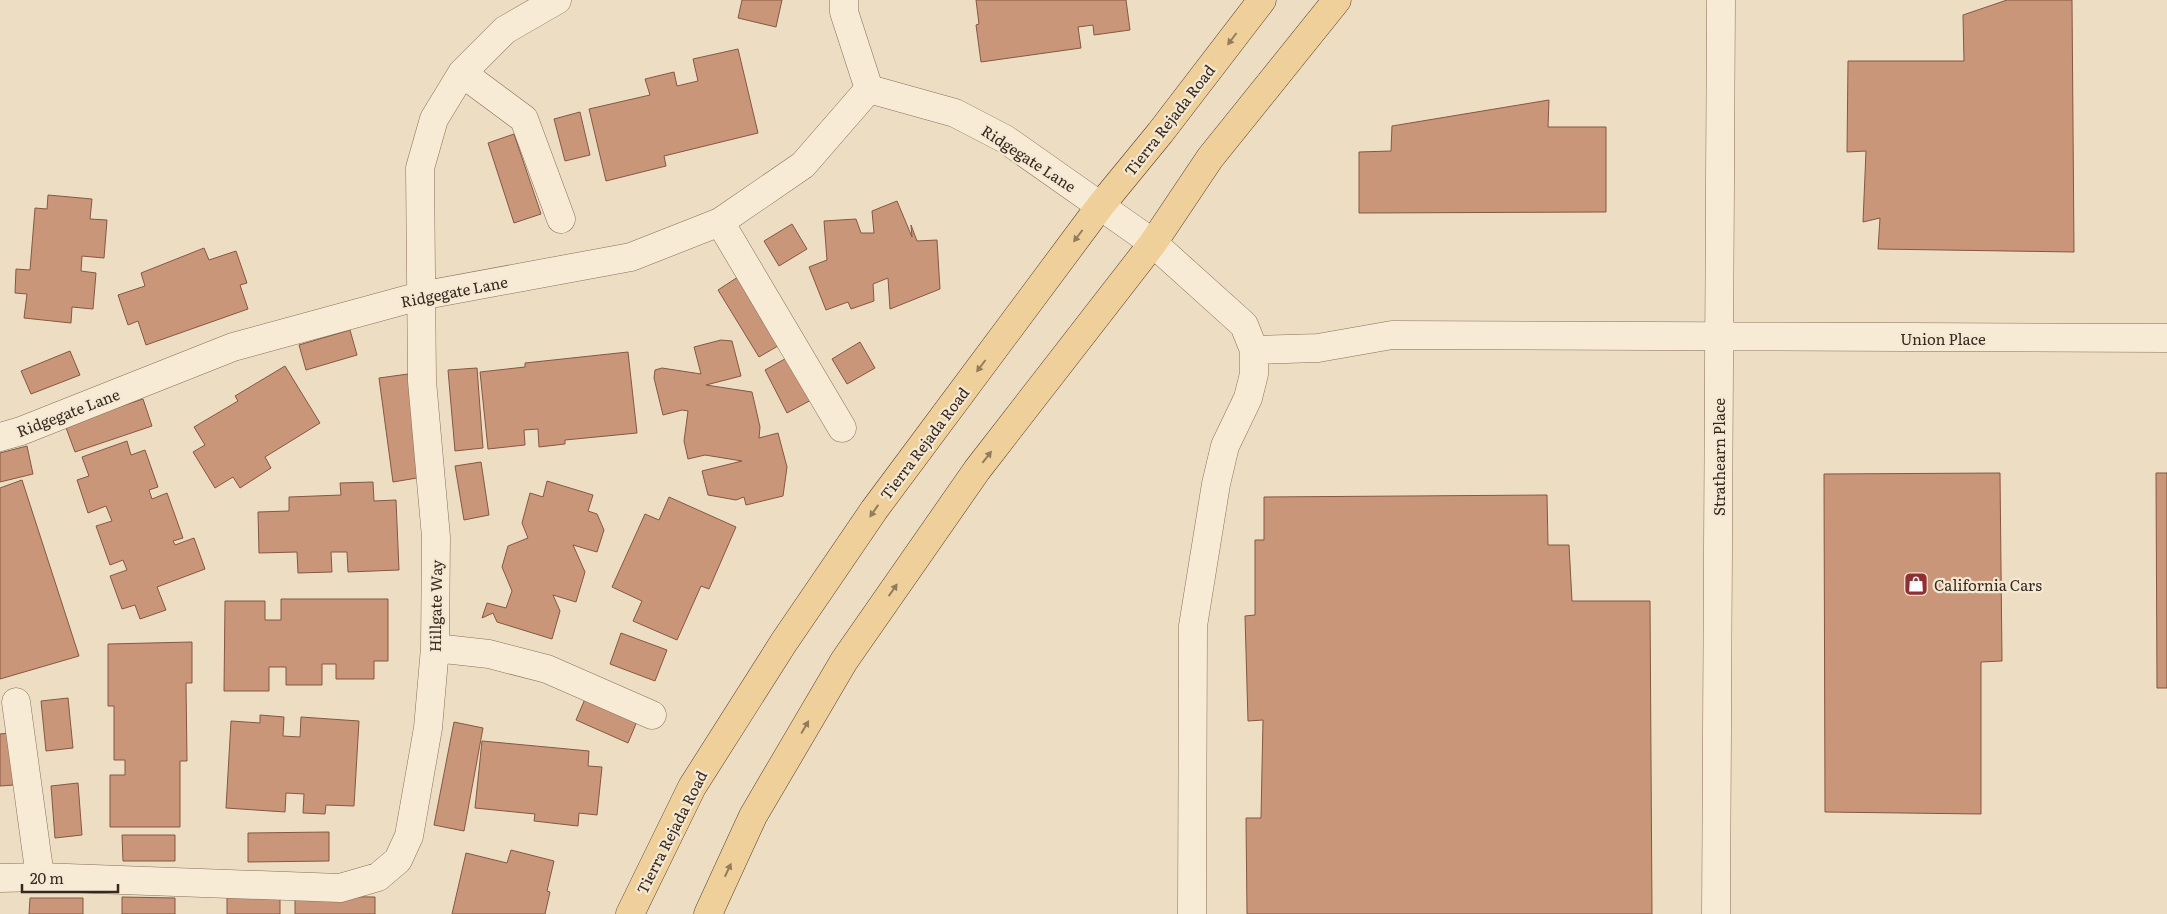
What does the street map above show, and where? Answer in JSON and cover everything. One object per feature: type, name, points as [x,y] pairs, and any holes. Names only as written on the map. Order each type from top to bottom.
[{"type":"main road","name":"Tierra Rejada Road","points":[[630,914],[692,787],[784,642],[874,510],[1101,205],[1160,133],[1262,0]]},
{"type":"main road","points":[[708,914],[753,816],[844,661],[977,470],[1153,243],[1210,158],[1337,0]]},
{"type":"street","name":"Hillgate Way","points":[[0,878],[40,876],[340,888],[378,878],[398,860],[409,836],[428,728],[436,648],[436,537],[422,381],[420,168],[434,119],[462,73],[505,30],[557,0]]},
{"type":"street","points":[[844,0],[844,12],[869,89]]},
{"type":"street","name":"Strathearn Place","points":[[1716,914],[1721,0]]},
{"type":"street","points":[[462,73],[524,119],[561,219]]},
{"type":"street","name":"Ridgegate Lane","points":[[0,438],[21,432],[233,347],[420,296],[631,257],[720,222],[803,165],[869,89],[955,113],[1005,139],[1153,243],[1244,325],[1254,350]]},
{"type":"street","points":[[720,222],[842,428]]},
{"type":"street","name":"Union Place","points":[[1254,350],[1318,348],[1392,335],[2167,338]]},
{"type":"street","points":[[1192,914],[1193,626],[1216,484],[1225,446],[1248,398],[1254,374],[1254,350]]},
{"type":"street","points":[[436,648],[489,654],[547,669],[652,715]]},
{"type":"street","points":[[16,702],[40,876]]},
{"type":"building","points":[[742,0],[782,0],[776,27],[738,18]]},
{"type":"building","points":[[976,0],[1126,0],[1130,30],[1094,35],[1093,25],[1078,27],[1081,48],[981,62],[976,25],[979,24]]},
{"type":"building","points":[[2007,0],[2072,0],[2074,252],[1878,249],[1880,218],[1863,222],[1866,151],[1847,152],[1848,61],[1964,61],[1963,15]]},
{"type":"building","points":[[738,49],[758,133],[664,156],[666,166],[606,181],[589,109],[650,95],[645,79],[674,72],[677,86],[698,81],[693,59]]},
{"type":"building","points":[[1549,100],[1548,127],[1606,127],[1606,212],[1359,213],[1359,152],[1391,151],[1392,126]]},
{"type":"building","points":[[580,112],[590,155],[565,161],[554,119]]},
{"type":"building","points":[[514,134],[541,214],[514,223],[488,143]]},
{"type":"building","points":[[48,195],[92,199],[90,219],[107,220],[104,258],[82,256],[81,271],[96,273],[93,309],[72,307],[71,323],[24,318],[27,294],[15,293],[16,269],[30,270],[35,208],[47,209]]},
{"type":"building","points":[[897,201],[912,237],[911,225],[917,241],[937,240],[940,289],[890,309],[888,278],[873,284],[874,301],[851,309],[848,302],[826,310],[809,267],[827,260],[824,221],[856,219],[861,233],[874,233],[872,211]]},
{"type":"building","points":[[792,224],[807,249],[779,266],[764,241]]},
{"type":"building","points":[[204,248],[209,260],[236,251],[247,283],[240,285],[248,309],[146,345],[138,321],[128,325],[118,295],[145,286],[141,273]]},
{"type":"building","points":[[741,275],[783,343],[759,357],[718,290]]},
{"type":"building","points":[[350,330],[357,355],[306,370],[299,345]]},
{"type":"building","points":[[721,340],[732,341],[741,376],[706,385],[752,392],[760,427],[759,438],[778,433],[787,467],[783,496],[746,505],[744,497],[736,500],[708,495],[702,471],[742,461],[705,455],[688,459],[684,441],[688,411],[682,410],[663,415],[654,378],[655,370],[662,368],[701,374],[694,347]]},
{"type":"building","points":[[860,342],[875,368],[847,384],[832,359]]},
{"type":"building","points":[[70,351],[80,375],[31,394],[21,371]]},
{"type":"building","points":[[628,352],[637,433],[565,440],[565,444],[539,447],[538,429],[524,430],[525,445],[488,449],[480,372],[525,367],[525,363]]},
{"type":"building","points":[[792,355],[815,398],[787,413],[765,370]]},
{"type":"building","points":[[285,366],[320,423],[265,457],[271,468],[240,488],[233,477],[215,488],[193,452],[205,445],[194,427],[238,401],[235,396]]},
{"type":"building","points":[[477,368],[483,448],[455,451],[448,370]]},
{"type":"building","points":[[408,374],[423,477],[393,482],[379,378]]},
{"type":"building","points":[[143,399],[152,426],[75,452],[65,425]]},
{"type":"building","points":[[127,441],[131,455],[145,450],[158,487],[149,490],[152,499],[167,493],[183,538],[173,541],[175,545],[194,538],[205,569],[157,587],[166,610],[140,619],[135,605],[122,609],[110,576],[127,570],[123,560],[110,565],[96,526],[112,521],[106,506],[88,513],[77,480],[89,476],[82,457]]},
{"type":"building","points":[[27,446],[33,474],[0,482],[0,453]]},
{"type":"building","points":[[481,462],[489,515],[464,520],[455,466]]},
{"type":"building","points":[[2000,473],[2002,661],[1981,662],[1981,814],[1825,812],[1824,474]]},
{"type":"building","points":[[2156,473],[2167,473],[2167,688],[2157,688]]},
{"type":"building","points":[[22,480],[79,656],[0,679],[0,488]]},
{"type":"building","points":[[547,481],[593,495],[588,511],[597,514],[604,530],[597,552],[573,545],[585,572],[576,602],[553,595],[560,611],[552,639],[497,622],[493,613],[482,618],[487,603],[506,608],[512,591],[502,567],[508,546],[528,538],[522,523],[530,493],[543,497]]},
{"type":"building","points":[[373,482],[374,501],[396,500],[399,570],[348,572],[347,552],[331,552],[332,572],[298,573],[297,552],[259,553],[258,512],[289,511],[289,497],[341,495],[340,483]]},
{"type":"building","points":[[1547,495],[1548,545],[1569,545],[1572,601],[1650,601],[1652,914],[1247,914],[1246,818],[1261,818],[1263,720],[1248,721],[1245,616],[1255,615],[1255,540],[1264,540],[1264,497]]},
{"type":"building","points":[[669,497],[736,527],[709,589],[701,586],[677,640],[633,621],[642,601],[612,587],[645,514],[659,520]]},
{"type":"building","points":[[281,599],[388,599],[388,661],[374,661],[374,679],[336,679],[336,664],[322,664],[322,685],[286,685],[286,667],[269,667],[269,691],[224,691],[225,601],[265,601],[265,620],[281,620]]},
{"type":"building","points":[[621,633],[667,650],[655,681],[610,664]]},
{"type":"building","points":[[192,642],[192,683],[186,683],[187,761],[180,761],[180,827],[110,827],[110,775],[125,775],[125,760],[114,760],[114,706],[108,706],[108,644]]},
{"type":"building","points":[[588,692],[640,714],[628,743],[576,720]]},
{"type":"building","points":[[68,698],[73,748],[46,751],[41,701]]},
{"type":"building","points":[[260,715],[284,717],[283,736],[300,737],[301,717],[359,721],[354,806],[326,805],[325,814],[303,813],[304,794],[286,793],[285,812],[226,808],[231,721],[260,723]]},
{"type":"building","points":[[454,722],[483,728],[464,831],[434,825]]},
{"type":"building","points":[[9,733],[14,785],[0,786],[0,734]]},
{"type":"building","points":[[482,741],[589,751],[588,766],[602,767],[597,815],[579,813],[578,826],[534,821],[535,814],[475,808]]},
{"type":"building","points":[[78,783],[82,835],[55,838],[51,786]]},
{"type":"building","points":[[329,832],[329,861],[248,862],[248,833]]},
{"type":"building","points":[[122,835],[175,835],[175,861],[123,861]]},
{"type":"building","points":[[511,850],[554,861],[547,891],[550,892],[545,914],[452,914],[466,853],[507,863]]},
{"type":"building","points":[[295,896],[375,897],[375,914],[295,914]]},
{"type":"building","points":[[122,897],[175,898],[175,914],[122,914]]},
{"type":"building","points":[[227,897],[280,898],[280,914],[227,914]]},
{"type":"building","points":[[30,898],[83,898],[83,914],[29,914]]},
{"type":"place","name":"California Cars","points":[[1916,584]]}]
